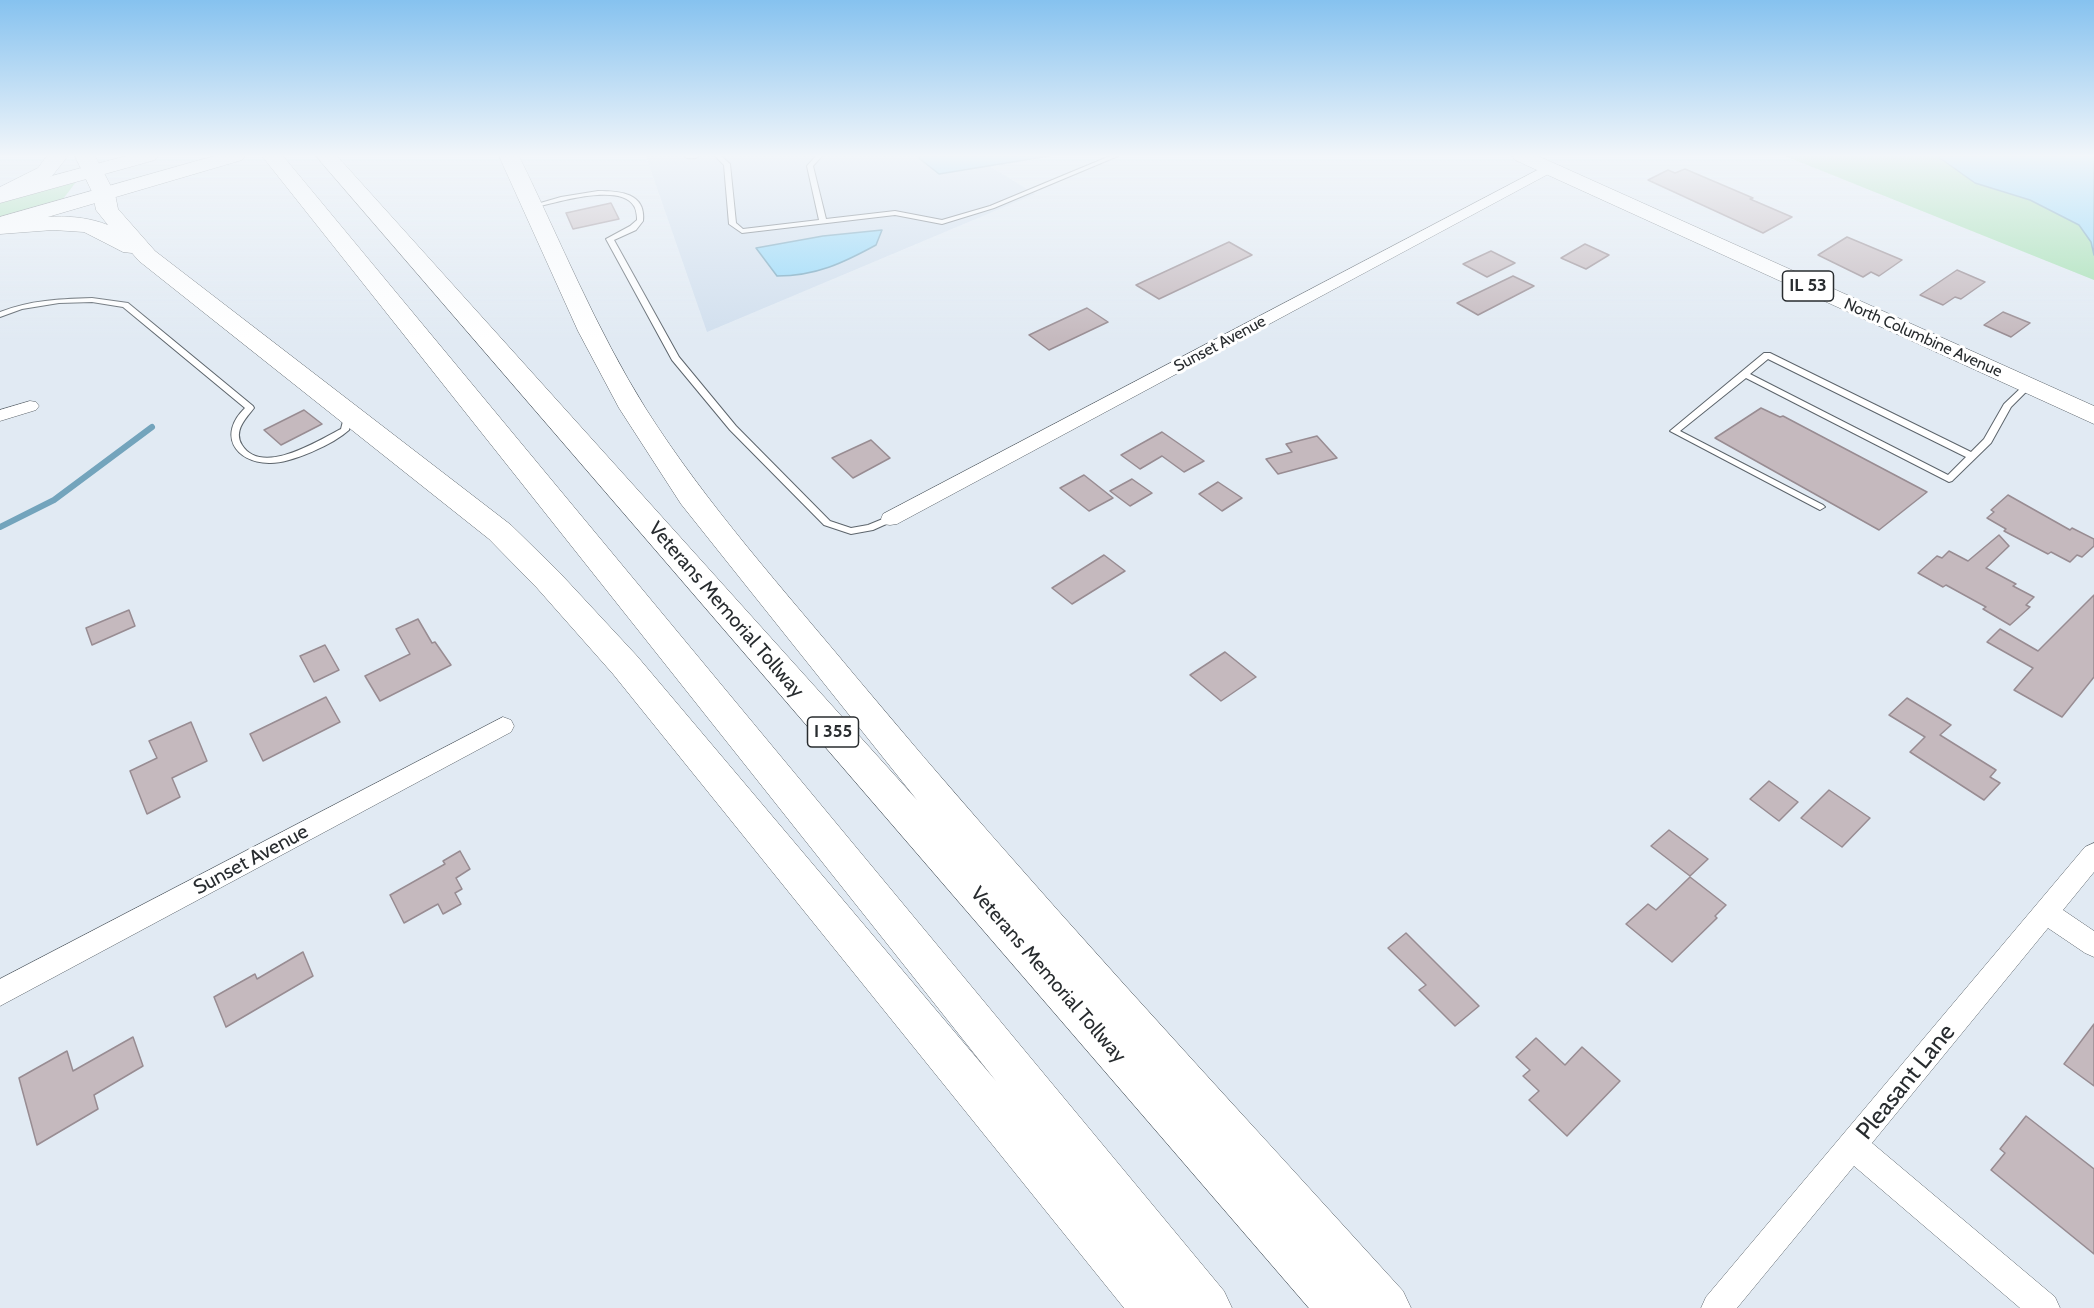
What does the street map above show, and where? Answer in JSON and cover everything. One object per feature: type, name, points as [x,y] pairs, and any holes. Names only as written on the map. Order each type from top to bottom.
[{"type":"main road","points":[[0,226],[16,217]]},
{"type":"main road","points":[[113,217],[147,256]]},
{"type":"main road","points":[[322,217],[1207,1308]]},
{"type":"main road","name":"Veterans Memorial Tollway","points":[[380,217],[1341,1308]]},
{"type":"main road","points":[[538,217],[590,331],[632,408],[691,497],[896,750],[1109,999],[1386,1308]]},
{"type":"main road","name":"North Columbine Avenue","points":[[1657,217],[2094,416]]},
{"type":"main road","points":[[0,226],[67,223],[85,225],[106,233],[147,256],[500,532],[594,631],[777,848],[1155,1308]]},
{"type":"street","name":"Sunset Avenue","points":[[890,519],[1457,217]]},
{"type":"street","points":[[0,416],[30,406]]},
{"type":"street","name":"Sunset Avenue","points":[[0,993],[503,726]]},
{"type":"street","name":"Pleasant Lane","points":[[1717,1308],[2094,854]]},
{"type":"street","points":[[2046,912],[2094,945]]},
{"type":"street","points":[[1853,1146],[2044,1308]]},
{"type":"lane","points":[[640,217],[641,220],[633,228],[610,238],[675,358],[699,389],[733,428],[827,522],[851,531],[870,528],[890,519]]},
{"type":"lane","points":[[732,217],[733,224],[742,231],[859,217]]},
{"type":"lane","points":[[822,217],[823,221]]},
{"type":"lane","points":[[916,217],[942,222],[959,217]]},
{"type":"lane","points":[[0,315],[20,307],[59,301],[93,300],[125,305],[250,408],[239,417],[235,431],[236,443],[251,457],[262,460],[293,456],[345,430],[349,413]]},
{"type":"lane","points":[[1820,507],[1674,432],[1767,355],[1973,457]]},
{"type":"lane","points":[[1745,374],[1949,479],[1988,441],[2007,406],[2028,386]]},
{"type":"shaded area","points":[[667,217],[980,217],[707,332]]},
{"type":"green space","points":[[1937,217],[2094,217],[2094,280]]},
{"type":"water","points":[[2063,217],[2094,217],[2094,255],[2091,242],[2079,225]]},
{"type":"water","points":[[882,230],[876,245],[840,263],[804,274],[777,276],[756,248],[823,236]]},
{"type":"building","points":[[568,217],[618,217],[619,219],[573,229]]},
{"type":"building","points":[[1728,217],[1792,217],[1763,233]]},
{"type":"building","points":[[1847,237],[1902,260],[1879,276],[1871,272],[1863,277],[1818,255]]},
{"type":"building","points":[[1229,242],[1252,255],[1159,299],[1136,285]]},
{"type":"building","points":[[1585,244],[1609,255],[1586,269],[1561,258]]},
{"type":"building","points":[[1491,251],[1515,263],[1487,277],[1463,264]]},
{"type":"building","points":[[1957,270],[1985,282],[1961,299],[1955,297],[1943,305],[1920,295]]},
{"type":"building","points":[[1513,276],[1534,286],[1478,315],[1457,303]]},
{"type":"building","points":[[1087,308],[1108,322],[1049,350],[1029,335]]},
{"type":"building","points":[[2003,312],[2030,323],[2011,337],[1984,325]]},
{"type":"building","points":[[1761,408],[1780,417],[1783,416],[1927,492],[1879,530],[1715,438]]},
{"type":"building","points":[[304,410],[322,424],[281,445],[264,430]]},
{"type":"building","points":[[1162,432],[1204,461],[1184,472],[1162,456],[1140,469],[1121,455]]},
{"type":"building","points":[[1317,436],[1337,458],[1278,474],[1266,459],[1292,452],[1286,444]]},
{"type":"building","points":[[871,440],[890,458],[853,478],[832,458]]},
{"type":"building","points":[[1084,475],[1113,498],[1089,511],[1060,488]]},
{"type":"building","points":[[1132,479],[1152,493],[1130,506],[1110,491]]},
{"type":"building","points":[[1218,482],[1242,498],[1222,511],[1199,494]]},
{"type":"building","points":[[2008,495],[2070,530],[2072,528],[2094,539],[2094,546],[2082,557],[2077,555],[2070,562],[2051,552],[2048,554],[2004,531],[2006,529],[1987,518],[1994,512],[1991,510]]},
{"type":"building","points":[[1999,535],[2009,546],[1986,568],[2016,584],[2013,586],[2034,597],[2026,605],[2030,607],[2010,625],[1983,609],[1986,607],[1918,573],[1937,556],[1942,558],[1949,551],[1968,561]]},
{"type":"building","points":[[1104,555],[1125,571],[1072,604],[1052,588]]},
{"type":"building","points":[[2094,595],[2094,677],[2062,717],[2014,690],[2033,668],[1987,642],[2000,629],[2038,651]]},
{"type":"building","points":[[129,610],[135,626],[92,645],[86,628]]},
{"type":"building","points":[[418,619],[432,643],[435,642],[451,665],[380,701],[365,676],[410,654],[396,629]]},
{"type":"building","points":[[325,645],[339,670],[314,682],[300,656]]},
{"type":"building","points":[[1225,652],[1256,677],[1221,701],[1190,675]]},
{"type":"building","points":[[326,697],[340,722],[263,761],[250,734]]},
{"type":"building","points":[[1907,698],[1951,725],[1940,735],[1996,770],[1990,777],[2000,783],[1984,800],[1910,752],[1925,737],[1889,715]]},
{"type":"building","points":[[191,722],[207,761],[172,778],[180,797],[147,814],[130,771],[157,758],[149,741]]},
{"type":"building","points":[[1769,781],[1798,802],[1779,821],[1750,799]]},
{"type":"building","points":[[1829,790],[1870,818],[1842,847],[1801,818]]},
{"type":"building","points":[[1669,830],[1708,859],[1690,876],[1651,846]]},
{"type":"building","points":[[460,851],[470,869],[456,878],[462,889],[455,893],[461,904],[443,914],[438,904],[404,923],[390,895],[445,864],[443,861]]},
{"type":"building","points":[[1690,877],[1726,905],[1715,916],[1717,918],[1672,962],[1626,924],[1648,904],[1656,910]]},
{"type":"building","points":[[1406,933],[1479,1006],[1455,1026],[1419,990],[1426,985],[1388,948]]},
{"type":"building","points":[[303,952],[313,976],[226,1027],[214,997],[255,974],[257,979]]},
{"type":"building","points":[[2094,1024],[2094,1086],[2064,1064]]},
{"type":"building","points":[[133,1037],[143,1066],[94,1095],[98,1109],[37,1145],[19,1078],[67,1051],[73,1071]]},
{"type":"building","points":[[1536,1038],[1565,1065],[1582,1047],[1620,1081],[1567,1136],[1529,1100],[1539,1091],[1523,1076],[1530,1070],[1516,1057]]},
{"type":"building","points":[[2026,1116],[2094,1169],[2094,1254],[1991,1170],[2005,1153],[2000,1149]]},
{"type":"waterway","points":[[0,527],[54,500],[152,427]]}]
